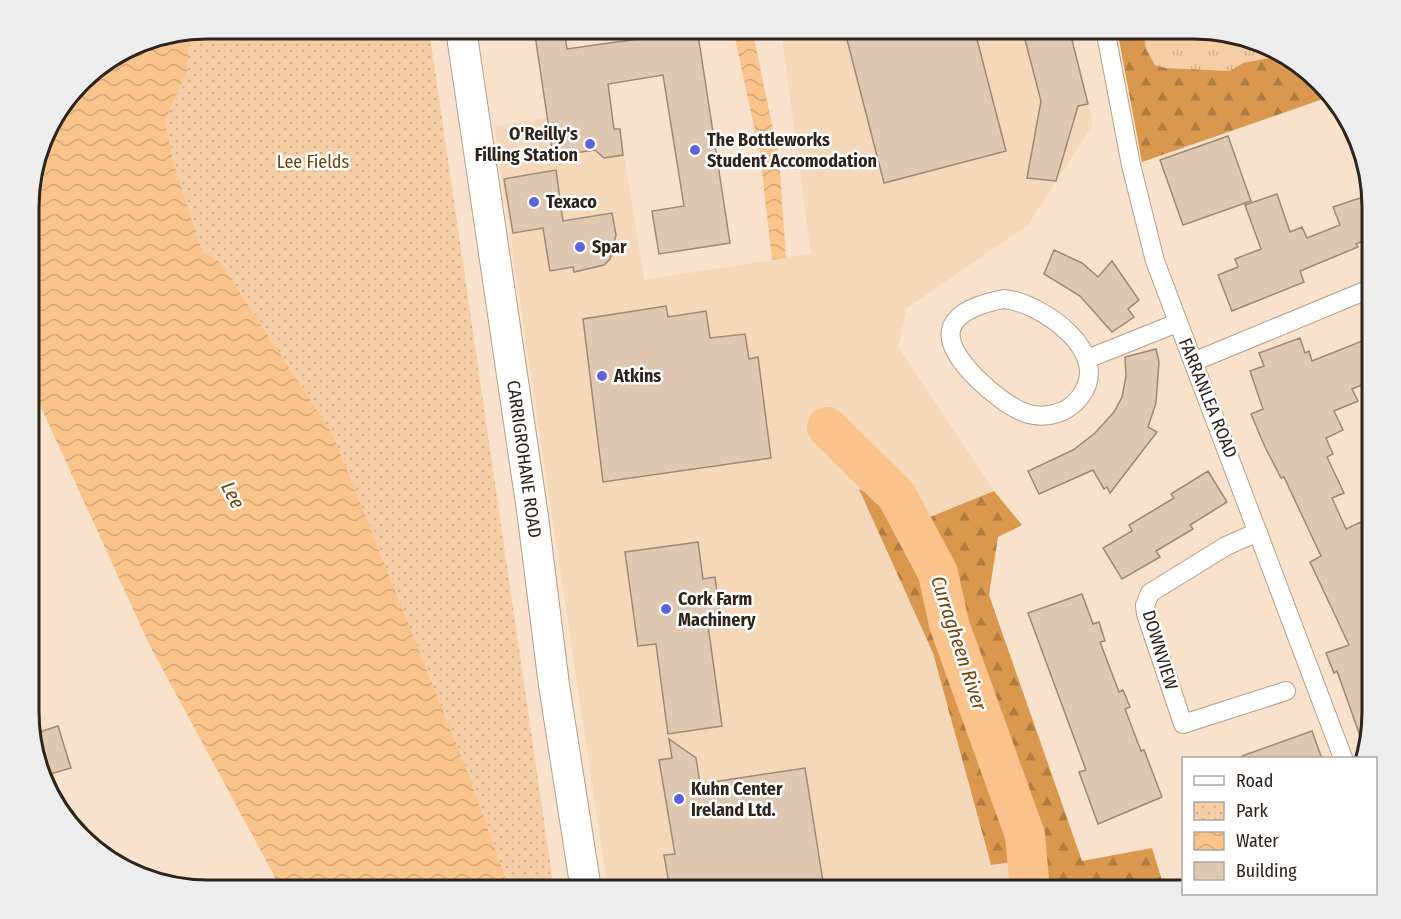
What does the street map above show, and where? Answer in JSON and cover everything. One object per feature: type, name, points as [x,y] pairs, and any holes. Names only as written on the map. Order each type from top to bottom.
[{"type":"highway","name":"CARRIGROHANE ROAD","points":[[463,39],[533,517],[554,685],[584,880]]},
{"type":"street","name":"FARRANLEA ROAD","points":[[1107,39],[1129,153],[1149,240],[1342,757]]},
{"type":"street","points":[[1193,362],[1362,292]]},
{"type":"street","points":[[993,301],[1017,301],[1030,305],[1057,321],[1067,330],[1086,359],[1086,387],[1078,400],[1057,414],[1030,414],[1010,406],[984,386],[956,352],[951,329],[963,314],[978,307],[993,301]]},
{"type":"street","points":[[1086,359],[1178,322]]},
{"type":"street","name":"DOWNVIEW","points":[[1258,532],[1226,546],[1150,593],[1145,605],[1146,614],[1183,724],[1286,691]]},
{"type":"shaded area","points":[[782,39],[1072,39],[1093,124],[1028,225],[907,308],[898,347],[994,491],[920,521],[860,490],[933,652],[987,855],[991,865],[1013,861],[1013,880],[607,880],[494,126],[611,108],[614,129],[620,129],[644,280],[811,254]]},
{"type":"green space","name":"Lee Fields","points":[[196,39],[430,39],[553,880],[506,880],[467,771],[334,437],[221,263],[202,251],[174,165],[165,121],[187,71],[189,40]]},
{"type":"green space","points":[[1119,39],[1144,39],[1146,49],[1155,65],[1165,68],[1230,71],[1243,63],[1270,58],[1296,74],[1322,99],[1142,162]]},
{"type":"green space","points":[[1144,39],[1216,40],[1237,45],[1270,58],[1243,63],[1230,71],[1165,68],[1155,65],[1146,49]]},
{"type":"green space","points":[[859,489],[920,521],[994,491],[1022,525],[998,537],[989,595],[1082,861],[1152,848],[1162,880],[1013,880],[1013,862],[991,865],[933,653]]},
{"type":"water","points":[[735,39],[754,39],[779,158],[786,258],[772,260],[760,154]]},
{"type":"water","name":"Lee","points":[[189,40],[187,71],[165,121],[174,165],[202,251],[221,263],[334,437],[467,771],[506,880],[277,880],[149,644],[39,403],[40,185],[56,133],[88,88],[123,62],[143,52],[174,42]]},
{"type":"building","name":"The Bottleworks Student Accomodation","points":[[536,39],[566,39],[567,49],[638,39],[699,39],[730,243],[659,254],[652,211],[684,206],[663,75],[608,84],[614,129],[620,129],[623,155],[604,158],[595,150],[553,156]]},
{"type":"building","points":[[847,39],[977,39],[1006,151],[884,183]]},
{"type":"building","points":[[1025,39],[1072,39],[1088,104],[1078,106],[1056,181],[1027,178],[1041,101]]},
{"type":"building","points":[[1228,136],[1251,201],[1183,225],[1160,160]]},
{"type":"building","points":[[556,170],[563,221],[612,213],[616,235],[610,259],[604,265],[574,272],[573,267],[550,271],[543,228],[513,233],[504,179]]},
{"type":"building","points":[[1277,194],[1290,232],[1302,227],[1307,238],[1340,225],[1333,207],[1362,197],[1362,241],[1356,244],[1358,247],[1300,271],[1304,282],[1232,311],[1218,275],[1238,267],[1235,259],[1261,249],[1245,205]]},
{"type":"building","points":[[1054,250],[1082,263],[1098,277],[1112,261],[1139,300],[1128,309],[1134,317],[1112,332],[1080,296],[1044,274]]},
{"type":"building","points":[[666,306],[668,317],[706,311],[710,338],[745,334],[749,359],[758,357],[771,458],[603,482],[583,319]]},
{"type":"building","points":[[1300,338],[1305,353],[1309,351],[1312,361],[1362,341],[1362,385],[1352,389],[1358,401],[1334,411],[1343,430],[1326,438],[1333,454],[1327,457],[1344,493],[1332,498],[1346,529],[1362,522],[1360,736],[1337,671],[1334,673],[1326,653],[1349,645],[1310,562],[1321,556],[1284,477],[1281,478],[1265,447],[1251,414],[1263,409],[1250,371],[1264,366],[1259,353]]},
{"type":"building","points":[[1156,349],[1159,362],[1156,403],[1148,427],[1157,432],[1110,493],[1107,487],[1104,489],[1093,470],[1039,494],[1028,471],[1073,450],[1095,433],[1114,412],[1122,397],[1126,376],[1125,357]]},
{"type":"building","points":[[1208,471],[1227,502],[1190,525],[1193,529],[1156,551],[1160,557],[1122,579],[1103,548],[1132,531],[1129,525],[1174,498],[1171,494]]},
{"type":"building","points":[[698,542],[703,579],[715,577],[720,616],[707,618],[722,726],[668,734],[656,644],[638,646],[625,552]]},
{"type":"building","points":[[1082,594],[1093,624],[1099,622],[1105,641],[1100,642],[1119,692],[1123,690],[1130,707],[1125,709],[1162,797],[1098,824],[1079,772],[1086,770],[1028,613]]},
{"type":"building","points":[[58,726],[71,768],[51,774],[40,732]]},
{"type":"building","points":[[1312,731],[1321,757],[1242,757]]},
{"type":"building","points":[[669,739],[696,758],[700,784],[805,768],[823,880],[668,880],[664,855],[675,854],[659,760],[672,758]]},
{"type":"waterway","name":"Curragheen River","points":[[827,427],[897,496],[938,573],[949,624],[1025,835],[1029,880]]},
{"type":"place","name":"O'Reilly's Filling Station","points":[[590,144]]},
{"type":"place","name":"The Bottleworks Student Accomodation","points":[[695,150]]},
{"type":"place","name":"Texaco","points":[[534,202]]},
{"type":"place","name":"Spar","points":[[580,247]]},
{"type":"place","name":"Atkins","points":[[602,376]]},
{"type":"place","name":"Cork Farm Machinery","points":[[666,609]]},
{"type":"place","name":"Kuhn Center Ireland Ltd.","points":[[679,799]]}]
